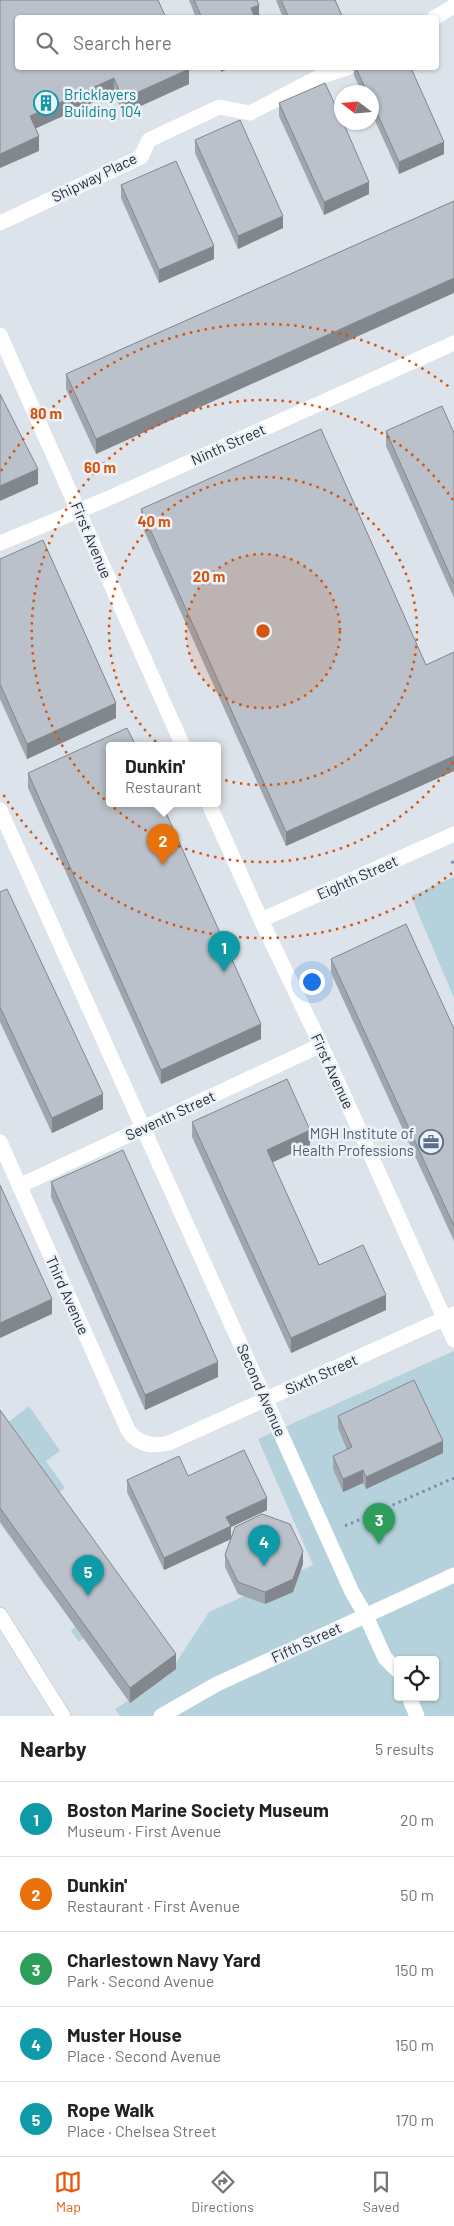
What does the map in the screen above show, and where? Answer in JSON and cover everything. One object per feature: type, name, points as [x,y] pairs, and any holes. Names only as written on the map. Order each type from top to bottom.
[{"type":"street","points":[[439,15],[454,6]]},
{"type":"street","name":"Shipway Place","points":[[0,223],[141,156],[149,140],[219,107],[250,113],[319,77],[341,70]]},
{"type":"street","name":"First Avenue","points":[[0,335],[181,742]]},
{"type":"street","name":"Ninth Street","points":[[0,543],[54,519],[78,511],[454,343]]},
{"type":"street","name":"First Avenue","points":[[210,807],[261,920],[449,1316],[454,1340]]},
{"type":"street","name":"Second Avenue","points":[[0,810],[145,1127],[352,1592],[366,1614],[384,1658],[394,1667]]},
{"type":"street","name":"Eighth Street","points":[[261,920],[454,834]]},
{"type":"street","name":"Seventh Street","points":[[19,1186],[321,1045]]},
{"type":"street","name":"Third Avenue","points":[[0,1142],[128,1430],[142,1443]]},
{"type":"street","name":"Sixth Street","points":[[142,1443],[154,1446],[169,1442],[449,1316]]},
{"type":"street","name":"Fifth Street","points":[[161,1716],[184,1701],[217,1684],[366,1614],[454,1576]]},
{"type":"street","points":[[0,1615],[62,1716]]},
{"type":"street","points":[[411,1701],[418,1716]]},
{"type":"path","points":[[452,861],[454,866]]},
{"type":"path","points":[[327,1534],[454,1478]]},
{"type":"shaded area","points":[[454,877],[454,998],[411,896]]},
{"type":"shaded area","points":[[454,1351],[454,1716],[120,1716],[115,1709],[131,1699],[86,1636],[79,1642],[71,1631],[79,1622],[45,1586],[0,1523],[0,1415],[7,1423],[29,1406],[60,1451],[46,1461],[65,1488],[53,1496],[172,1669],[209,1612],[313,1565],[258,1439]]},
{"type":"building","name":"Bricklayers Building 104","points":[[0,0],[158,0],[165,15],[15,15],[15,70],[187,70],[123,99],[114,78],[30,116],[39,136],[0,154]]},
{"type":"building","points":[[194,0],[257,0],[259,5],[251,8],[254,15],[201,15]]},
{"type":"building","points":[[281,0],[335,0],[342,15],[288,15]]},
{"type":"building","points":[[357,70],[412,70],[444,142],[399,162],[379,118],[379,85],[364,85]]},
{"type":"building","points":[[325,83],[334,103],[334,130],[346,130],[369,182],[324,202],[279,103]]},
{"type":"building","points":[[240,120],[283,216],[238,236],[195,140]]},
{"type":"building","points":[[176,161],[214,246],[159,270],[121,185]]},
{"type":"building","points":[[454,201],[454,278],[96,439],[66,374]]},
{"type":"building","points":[[0,394],[38,469],[0,486]]},
{"type":"building","points":[[442,406],[454,433],[454,584],[386,431]]},
{"type":"building","points":[[321,429],[426,665],[454,652],[454,756],[286,832],[141,509]]},
{"type":"building","points":[[43,540],[116,703],[27,744],[0,684],[0,559]]},
{"type":"building","points":[[127,728],[134,742],[106,742],[106,807],[163,807],[261,1024],[161,1070],[28,773]]},
{"type":"building","points":[[7,889],[103,1094],[52,1118],[0,1007],[0,892]]},
{"type":"building","name":"MGH Institute of Health Professions","points":[[406,924],[454,1029],[454,1226],[331,959]]},
{"type":"building","points":[[287,1079],[310,1130],[267,1150],[319,1265],[363,1245],[386,1295],[291,1338],[192,1122]]},
{"type":"building","points":[[123,1150],[218,1362],[145,1395],[51,1182]]},
{"type":"building","points":[[0,1185],[52,1299],[0,1323]]},
{"type":"building","points":[[414,1380],[443,1441],[366,1477],[363,1470],[343,1479],[333,1456],[352,1447],[338,1416]]},
{"type":"building","points":[[0,1410],[176,1654],[130,1688],[0,1508]]},
{"type":"building","points":[[244,1450],[267,1498],[226,1517],[231,1526],[164,1558],[127,1480],[179,1456],[188,1476]]},
{"type":"building","points":[[262,1514],[290,1524],[303,1551],[293,1579],[265,1592],[238,1582],[225,1555],[235,1527]]},
{"type":"place","name":"Bricklayers Building 104","points":[[46,103]]},
{"type":"place","name":"Dunkin'","points":[[163,865]]},
{"type":"place","name":"Boston Marine Society Museum","points":[[224,972]]},
{"type":"place","name":"MGH Institute of Health Professions","points":[[431,1142]]},
{"type":"place","name":"Charlestown Navy Yard","points":[[379,1544]]},
{"type":"place","name":"Muster House","points":[[264,1566]]},
{"type":"place","name":"Rope Walk","points":[[88,1596]]}]
